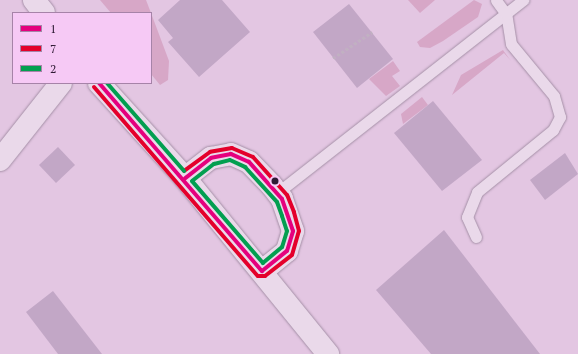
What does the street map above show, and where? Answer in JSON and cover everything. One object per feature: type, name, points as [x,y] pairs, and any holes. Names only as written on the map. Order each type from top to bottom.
[{"type":"street","points":[[34,0],[43,12]]},
{"type":"street","points":[[0,160],[60,84]]},
{"type":"street","points":[[101,84],[185,178],[328,354]]},
{"type":"street","points":[[185,178],[211,158],[231,154],[249,162],[277,193],[293,231],[287,251],[262,271]]},
{"type":"lane","points":[[476,237],[467,217],[477,192],[553,130],[560,116],[554,96],[511,44],[506,14],[496,0]]},
{"type":"lane","points":[[277,193],[523,0]]},
{"type":"path","points":[[333,58],[372,32]]},
{"type":"shaded area","points":[[100,0],[146,0],[151,12],[110,12]]},
{"type":"shaded area","points":[[408,0],[435,0],[420,13]]},
{"type":"shaded area","points":[[474,0],[482,4],[478,17],[430,48],[420,47],[417,42]]},
{"type":"shaded area","points":[[152,16],[169,61],[168,80],[160,85],[152,75]]},
{"type":"shaded area","points":[[503,50],[511,61],[504,53],[452,95],[461,75]]},
{"type":"shaded area","points":[[393,61],[400,71],[392,76],[400,86],[386,96],[369,79]]},
{"type":"shaded area","points":[[422,97],[428,105],[403,124],[401,114]]},
{"type":"building","points":[[180,0],[222,0],[250,32],[199,77],[168,42],[173,38],[158,20]]},
{"type":"building","points":[[349,4],[393,59],[357,88],[313,32]]},
{"type":"building","points":[[433,101],[482,160],[442,191],[394,133]]},
{"type":"building","points":[[58,147],[75,165],[56,183],[39,165]]},
{"type":"building","points":[[565,153],[578,174],[545,200],[530,180]]},
{"type":"building","points":[[444,230],[540,354],[431,354],[376,290]]},
{"type":"building","points":[[53,291],[102,354],[58,354],[26,312]]},
{"type":"transit line","name":"1","points":[[100,84],[262,271],[287,251],[293,231],[282,199],[249,162],[231,154],[211,158],[185,178]]},
{"type":"transit line","name":"2","points":[[108,84],[184,171]]},
{"type":"transit line","name":"7","points":[[94,87],[258,276],[265,276],[292,255],[299,231],[294,212],[287,195],[253,157],[232,148],[210,152],[184,171]]},
{"type":"transit line","name":"2","points":[[230,160],[245,167],[277,202],[287,231],[282,247],[263,263],[192,181],[214,164],[230,160]]}]
